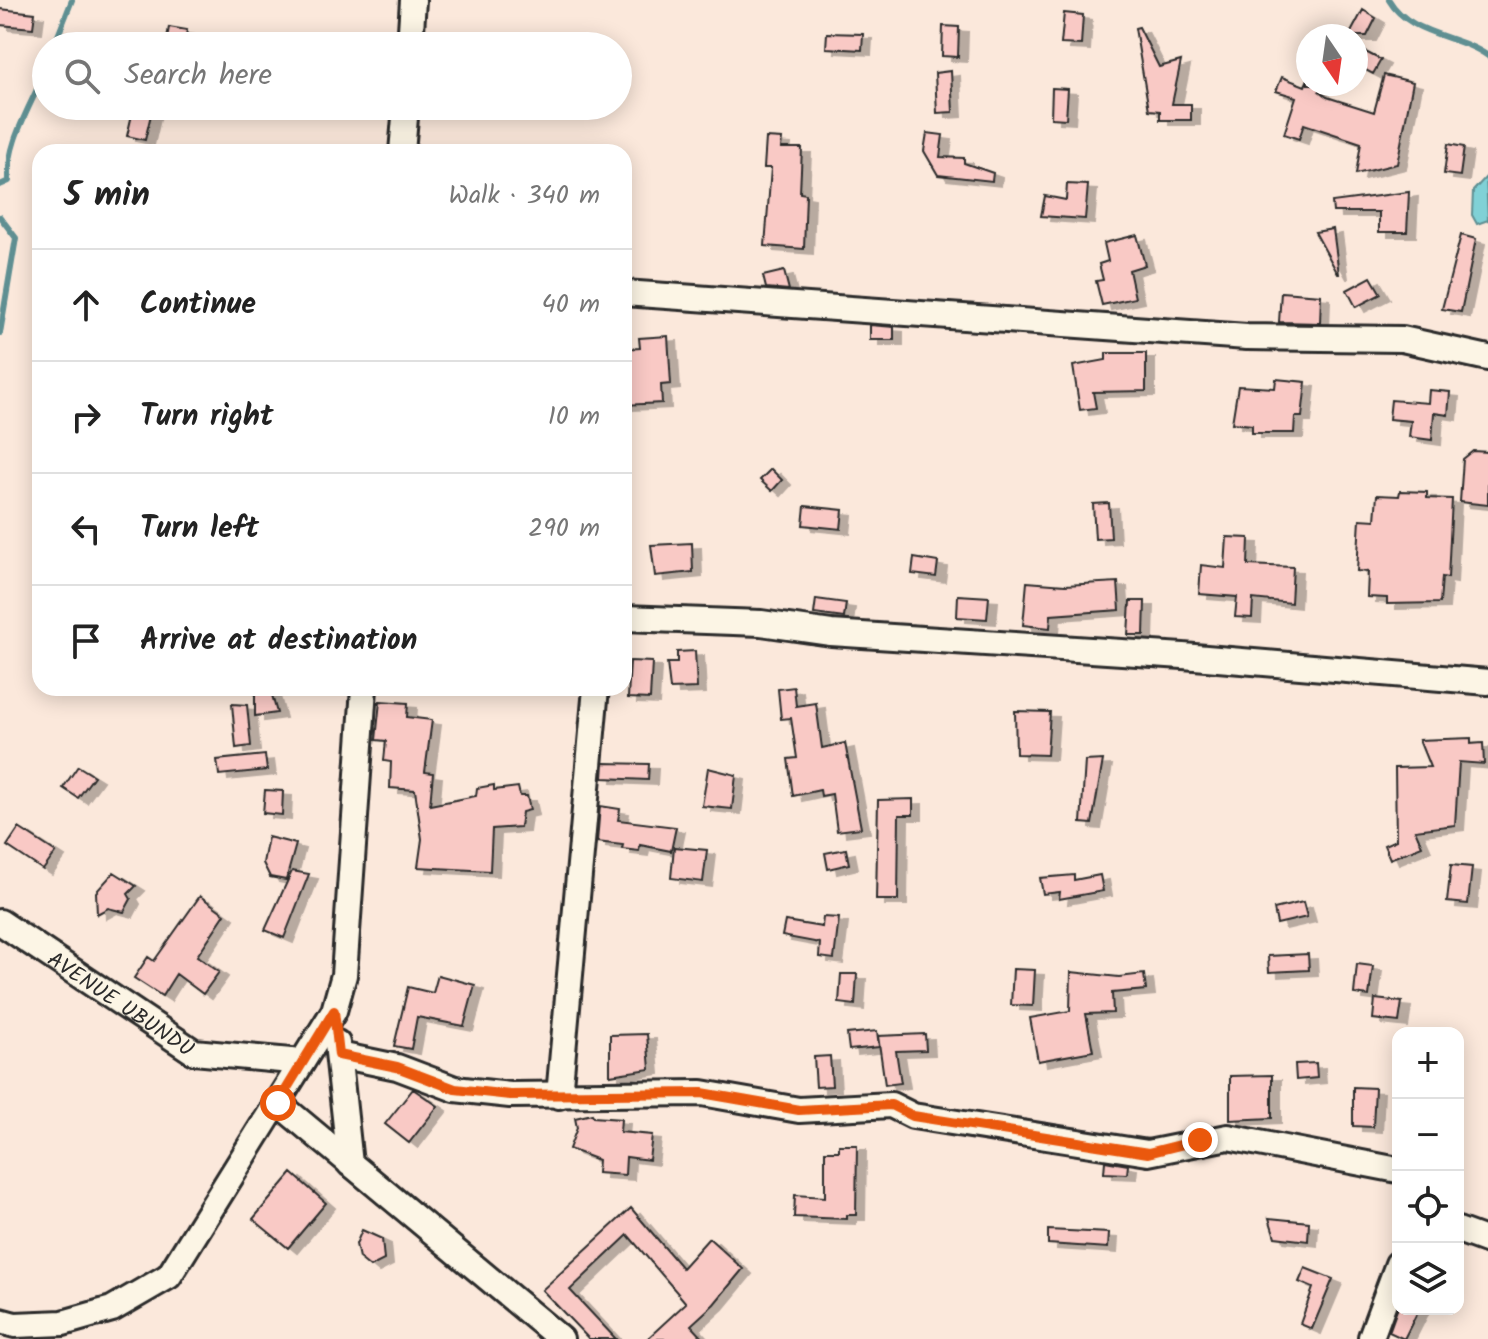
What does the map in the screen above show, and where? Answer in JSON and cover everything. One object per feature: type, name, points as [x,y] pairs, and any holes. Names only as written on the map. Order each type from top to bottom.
[{"type":"street","points":[[411,32],[413,0]]},
{"type":"street","points":[[403,144],[405,120]]},
{"type":"street","points":[[632,294],[1247,337],[1408,340],[1488,358]]},
{"type":"street","points":[[632,618],[761,623],[831,633],[1183,656],[1488,682]]},
{"type":"street","points":[[0,1321],[15,1325],[63,1323],[112,1309],[169,1276],[334,1011],[344,975],[363,696]]},
{"type":"street","points":[[559,1096],[595,696]]},
{"type":"street","name":"AVENUE UBUNDU","points":[[0,922],[194,1052],[302,1062]]},
{"type":"street","points":[[334,1011],[350,1164]]},
{"type":"street","points":[[339,1055],[397,1067],[455,1089],[559,1096],[622,1092],[657,1096],[702,1093],[799,1110],[891,1105],[913,1116],[1148,1153],[1228,1137],[1392,1169]]},
{"type":"street","points":[[278,1103],[561,1339]]},
{"type":"street","points":[[1464,1232],[1488,1241]]},
{"type":"street","points":[[1371,1337],[1392,1280]]},
{"type":"water","points":[[1486,177],[1488,220],[1477,224],[1472,215],[1473,191]]},
{"type":"building","points":[[0,9],[35,13],[33,28],[0,25]]},
{"type":"building","points":[[1363,10],[1376,18],[1368,34],[1368,24],[1355,24]]},
{"type":"building","points":[[1064,13],[1083,15],[1081,45],[1061,44]]},
{"type":"building","points":[[943,26],[959,27],[958,57],[942,56]]},
{"type":"building","points":[[169,27],[187,30],[187,32],[168,32]]},
{"type":"building","points":[[1139,27],[1159,67],[1181,61],[1172,104],[1191,104],[1191,120],[1160,120],[1160,111],[1149,110],[1135,28]]},
{"type":"building","points":[[827,33],[863,34],[862,50],[826,48]]},
{"type":"building","points":[[1368,53],[1381,60],[1373,74],[1368,71]]},
{"type":"building","points":[[951,71],[953,112],[937,113],[935,73]]},
{"type":"building","points":[[1384,75],[1413,82],[1397,164],[1356,174],[1361,143],[1304,124],[1299,139],[1284,134],[1296,97],[1276,91],[1282,77],[1296,82],[1296,96],[1326,96],[1374,112]]},
{"type":"building","points":[[1052,88],[1068,89],[1066,119],[1051,118]]},
{"type":"building","points":[[131,120],[150,120],[145,140],[127,136]]},
{"type":"building","points":[[927,133],[943,135],[940,157],[964,158],[964,163],[993,173],[992,181],[938,175],[924,151]]},
{"type":"building","points":[[766,138],[782,139],[781,148],[802,148],[800,193],[806,194],[804,249],[765,246],[771,168],[764,168]]},
{"type":"building","points":[[1448,144],[1464,147],[1460,176],[1444,174]]},
{"type":"building","points":[[1067,184],[1088,185],[1085,219],[1041,216],[1045,196],[1066,200]]},
{"type":"building","points":[[1409,192],[1407,232],[1379,232],[1379,212],[1333,212],[1332,202]]},
{"type":"building","points":[[1333,229],[1339,274],[1315,232]]},
{"type":"building","points":[[1137,235],[1145,265],[1129,270],[1135,298],[1102,305],[1096,281],[1103,280],[1099,264],[1108,261],[1104,243]]},
{"type":"building","points":[[1461,235],[1476,239],[1461,312],[1442,309]]},
{"type":"building","points":[[784,271],[789,290],[766,288],[763,276]]},
{"type":"building","points":[[1371,277],[1381,294],[1356,307],[1347,290]]},
{"type":"building","points":[[1281,292],[1321,295],[1320,323],[1279,322]]},
{"type":"building","points":[[870,325],[894,327],[894,340],[870,340]]},
{"type":"building","points":[[668,336],[671,384],[661,385],[662,403],[632,405],[632,348],[640,348],[639,338]]},
{"type":"building","points":[[1106,353],[1146,353],[1146,391],[1093,392],[1096,408],[1080,410],[1073,366],[1106,360]]},
{"type":"building","points":[[1276,379],[1306,382],[1302,417],[1295,417],[1294,433],[1252,433],[1252,425],[1232,423],[1238,386],[1275,388]]},
{"type":"building","points":[[1429,390],[1450,392],[1448,415],[1434,413],[1432,440],[1409,437],[1411,421],[1389,419],[1391,400],[1428,403]]},
{"type":"building","points":[[1473,451],[1488,452],[1488,505],[1460,502],[1463,459]]},
{"type":"building","points":[[771,469],[782,480],[772,491],[760,480]]},
{"type":"building","points":[[1400,491],[1427,492],[1427,498],[1452,499],[1448,578],[1442,577],[1440,603],[1387,604],[1387,598],[1367,597],[1368,572],[1357,571],[1360,519],[1375,520],[1377,495],[1399,496]]},
{"type":"building","points":[[1109,503],[1111,538],[1095,539],[1093,504]]},
{"type":"building","points":[[805,506],[843,510],[841,529],[803,525]]},
{"type":"building","points":[[1227,537],[1249,538],[1248,565],[1293,567],[1291,603],[1253,599],[1252,618],[1235,617],[1237,597],[1199,594],[1201,565],[1225,568]]},
{"type":"building","points":[[692,543],[693,572],[655,576],[651,545]]},
{"type":"building","points":[[914,558],[938,562],[936,577],[912,574]]},
{"type":"building","points":[[1027,582],[1065,585],[1118,582],[1120,610],[1051,615],[1050,628],[1023,625]]},
{"type":"building","points":[[958,595],[989,597],[987,619],[957,617]]},
{"type":"building","points":[[816,599],[846,603],[844,618],[814,614]]},
{"type":"building","points":[[1130,601],[1145,601],[1144,635],[1128,635]]},
{"type":"building","points":[[695,651],[697,688],[670,689],[667,663],[677,663],[677,652]]},
{"type":"building","points":[[632,661],[652,662],[650,699],[628,698],[632,696]]},
{"type":"building","points":[[794,687],[796,706],[816,703],[822,748],[845,743],[861,828],[837,831],[832,794],[821,796],[820,790],[793,796],[788,759],[797,758],[791,718],[781,719],[778,689]]},
{"type":"building","points":[[255,696],[272,696],[277,713],[255,716]]},
{"type":"building","points":[[380,701],[408,703],[407,717],[432,720],[425,772],[433,773],[430,805],[476,796],[477,788],[494,785],[494,790],[518,787],[520,796],[527,796],[530,810],[522,812],[520,827],[492,829],[490,871],[418,867],[422,839],[415,790],[390,788],[391,762],[384,761],[386,741],[376,740]]},
{"type":"building","points":[[232,704],[247,705],[251,746],[236,748]]},
{"type":"building","points":[[1015,711],[1050,712],[1047,755],[1016,754]]},
{"type":"building","points":[[1471,738],[1471,744],[1483,743],[1484,764],[1459,762],[1455,825],[1415,830],[1422,846],[1390,859],[1384,845],[1396,840],[1395,768],[1430,767],[1419,740]]},
{"type":"building","points":[[265,755],[267,770],[219,775],[217,760]]},
{"type":"building","points":[[1103,760],[1092,824],[1081,823],[1085,761]]},
{"type":"building","points":[[604,763],[649,764],[648,780],[603,778]]},
{"type":"building","points":[[78,766],[94,776],[78,798],[63,788]]},
{"type":"building","points":[[708,768],[736,775],[732,809],[702,806]]},
{"type":"building","points":[[265,790],[283,791],[282,815],[263,813]]},
{"type":"building","points":[[913,799],[913,815],[899,815],[898,900],[876,900],[878,800]]},
{"type":"building","points":[[600,806],[620,809],[618,820],[676,827],[671,851],[640,845],[639,851],[622,849],[623,845],[597,842]]},
{"type":"building","points":[[19,828],[56,852],[43,870],[7,846]]},
{"type":"building","points":[[268,837],[296,844],[286,880],[270,877],[263,863]]},
{"type":"building","points":[[674,847],[707,850],[703,882],[671,878]]},
{"type":"building","points":[[846,849],[849,864],[828,869],[825,853]]},
{"type":"building","points":[[1451,865],[1472,867],[1468,904],[1447,902]]},
{"type":"building","points":[[292,871],[309,874],[284,938],[265,930]]},
{"type":"building","points":[[114,872],[136,886],[128,894],[131,899],[124,912],[108,908],[97,914],[96,892]]},
{"type":"building","points":[[1074,875],[1074,880],[1100,875],[1103,891],[1059,899],[1060,892],[1043,894],[1040,878]]},
{"type":"building","points":[[200,896],[225,914],[197,956],[219,972],[203,994],[176,974],[162,996],[134,978],[148,957],[154,961]]},
{"type":"building","points":[[1303,902],[1307,917],[1277,924],[1274,909]]},
{"type":"building","points":[[823,917],[839,918],[834,959],[819,957],[820,943],[782,936],[785,921],[822,927]]},
{"type":"building","points":[[1308,954],[1309,970],[1269,972],[1268,956]]},
{"type":"building","points":[[1357,964],[1373,966],[1369,996],[1354,994]]},
{"type":"building","points":[[1013,969],[1035,970],[1033,1006],[1011,1005]]},
{"type":"building","points":[[1071,972],[1119,977],[1144,974],[1146,990],[1112,993],[1113,1013],[1086,1014],[1093,1051],[1038,1061],[1030,1018],[1070,1011]]},
{"type":"building","points":[[841,974],[857,974],[855,1005],[839,1003]]},
{"type":"building","points":[[438,975],[475,985],[464,1026],[417,1017],[411,1049],[394,1046],[408,987],[433,993]]},
{"type":"building","points":[[1375,999],[1402,1002],[1399,1022],[1373,1019]]},
{"type":"building","points":[[877,1031],[879,1047],[849,1050],[847,1034]]},
{"type":"building","points":[[647,1034],[650,1069],[610,1075],[610,1035]]},
{"type":"building","points":[[925,1034],[926,1050],[896,1051],[901,1083],[885,1085],[878,1036]]},
{"type":"building","points":[[830,1056],[832,1086],[816,1087],[814,1057]]},
{"type":"building","points":[[1316,1063],[1317,1078],[1296,1080],[1295,1064]]},
{"type":"building","points":[[1272,1075],[1272,1118],[1230,1120],[1230,1076]]},
{"type":"building","points":[[1353,1087],[1375,1088],[1373,1127],[1353,1126]]},
{"type":"building","points":[[413,1089],[438,1106],[409,1143],[385,1124]]},
{"type":"building","points":[[592,1114],[593,1117],[621,1119],[620,1132],[652,1135],[649,1160],[626,1157],[625,1175],[597,1173],[598,1160],[569,1149],[577,1128],[575,1118]]},
{"type":"building","points":[[839,1145],[857,1145],[856,1215],[847,1215],[847,1219],[794,1217],[795,1195],[825,1197],[825,1151],[839,1151]]},
{"type":"building","points":[[1105,1161],[1128,1165],[1127,1174],[1104,1173]]},
{"type":"building","points":[[292,1173],[326,1203],[288,1248],[253,1219]]},
{"type":"building","points":[[631,1208],[682,1268],[709,1238],[743,1269],[714,1304],[691,1325],[704,1339],[647,1339],[686,1303],[628,1235],[570,1290],[616,1339],[589,1339],[542,1290]]},
{"type":"building","points":[[1269,1218],[1309,1222],[1308,1241],[1275,1237]]},
{"type":"building","points":[[362,1230],[382,1239],[384,1260],[370,1267],[359,1258],[356,1244]]},
{"type":"building","points":[[1048,1230],[1109,1233],[1108,1248],[1048,1244]]},
{"type":"building","points":[[1305,1268],[1333,1279],[1312,1329],[1300,1324],[1313,1288],[1299,1282]]},
{"type":"building","points":[[1395,1315],[1416,1315],[1404,1339],[1389,1332]]},
{"type":"waterway","points":[[59,32],[72,0]]},
{"type":"waterway","points":[[1389,0],[1409,21],[1488,56]]},
{"type":"waterway","points":[[0,185],[9,181],[9,166],[16,138],[32,101]]},
{"type":"waterway","points":[[0,217],[16,238],[0,333]]},
{"type":"route","points":[[278,1103],[334,1011],[339,1055],[397,1067],[455,1089],[559,1096],[622,1092],[657,1096],[702,1093],[799,1110],[845,1110],[891,1105],[913,1116],[1148,1153],[1200,1140]]}]
